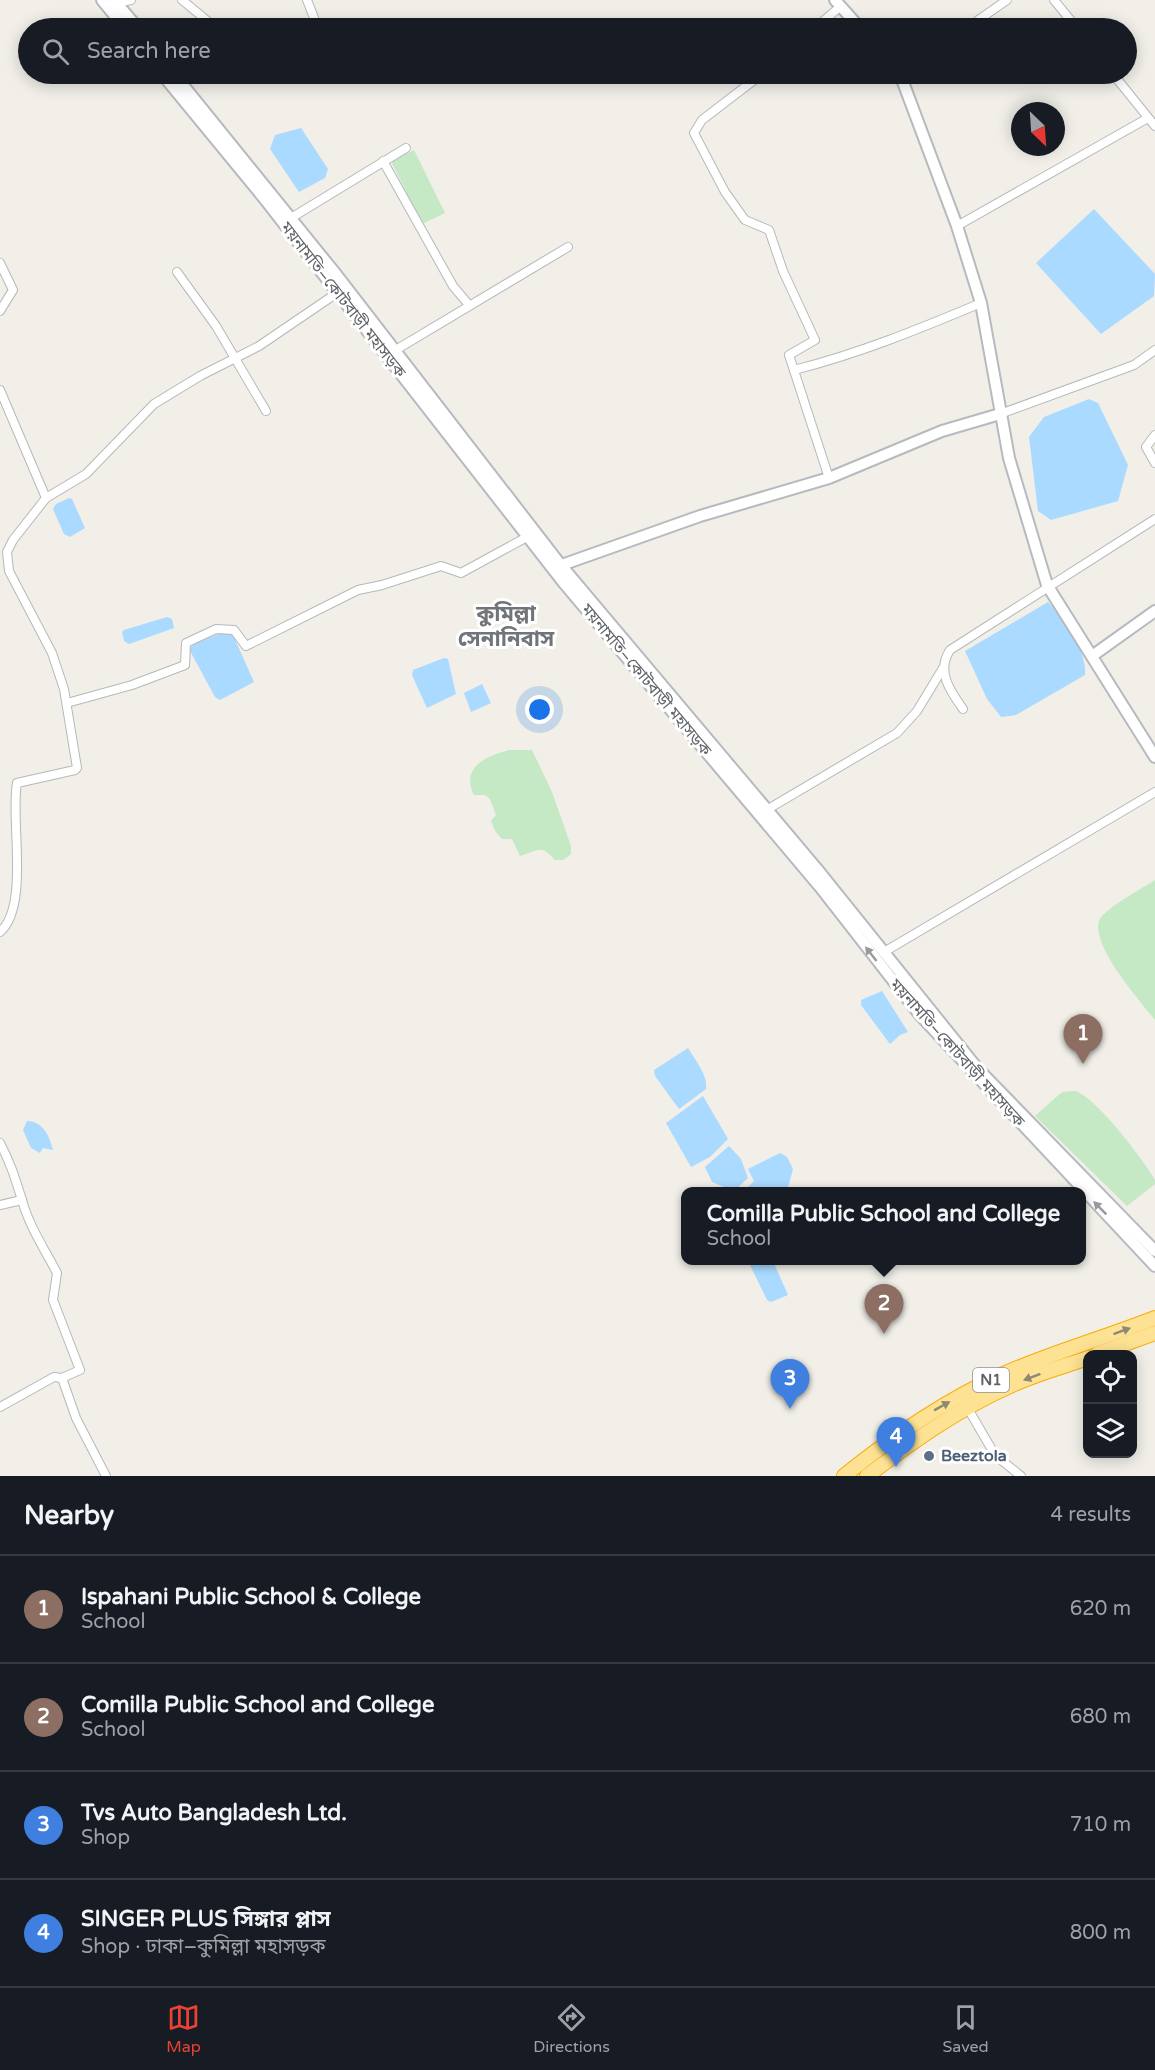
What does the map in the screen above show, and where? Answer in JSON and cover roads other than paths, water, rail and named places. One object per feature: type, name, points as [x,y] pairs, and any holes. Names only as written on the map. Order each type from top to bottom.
[{"type":"highway","name":"N1","points":[[844,1476],[912,1425],[976,1388],[1020,1367],[1155,1318]]},
{"type":"highway","points":[[1108,1350],[1155,1333]]},
{"type":"highway","name":"N1","points":[[867,1476],[967,1407],[1011,1385],[1083,1360]]},
{"type":"main road","points":[[102,0],[115,3],[129,18]]},
{"type":"main road","points":[[115,3],[121,18]]},
{"type":"main road","points":[[838,3],[851,18]]},
{"type":"main road","name":"ময়নামতি–কোটবাড়ী মহাসড়ক","points":[[170,84],[263,197],[527,537],[557,566]]},
{"type":"main road","name":"ময়নামতি–কোটবাড়ী মহাসড়ক","points":[[182,84],[291,218],[557,566],[763,813],[884,952],[974,1071],[1155,1251]]},
{"type":"main road","points":[[906,84],[957,226],[981,303],[1010,458],[1047,585],[1155,757]]},
{"type":"main road","points":[[557,566],[700,516],[829,477],[942,431],[1000,414]]},
{"type":"main road","points":[[1092,656],[1155,611]]},
{"type":"main road","name":"ময়নামতি–কোটবাড়ী মহাসড়ক","points":[[763,813],[920,1015],[1082,1187]]},
{"type":"main road","name":"ময়নামতি–কোটবাড়ী মহাসড়ক","points":[[1086,1192],[1155,1266]]},
{"type":"street","points":[[115,3],[131,0]]},
{"type":"street","points":[[182,0],[204,18]]},
{"type":"street","points":[[307,0],[314,18]]},
{"type":"street","points":[[981,18],[1007,0]]},
{"type":"street","points":[[1054,0],[1069,18]]},
{"type":"street","points":[[824,18],[838,3]]},
{"type":"street","points":[[749,84],[702,120],[694,133],[725,192],[745,220],[769,230],[783,271],[815,340],[789,355],[829,477]]},
{"type":"street","points":[[1121,84],[1155,126]]},
{"type":"street","points":[[957,226],[1148,118]]},
{"type":"street","points":[[291,218],[406,148]]},
{"type":"street","points":[[383,161],[453,286],[469,305]]},
{"type":"street","points":[[394,351],[568,247]]},
{"type":"street","points":[[0,263],[13,290],[0,311]]},
{"type":"street","points":[[177,272],[216,326],[266,411]]},
{"type":"street","points":[[0,932],[6,927],[12,913],[18,848],[16,783],[77,769],[67,703],[52,653],[9,571],[7,552],[13,540],[46,498],[86,474],[154,404],[259,346],[337,293]]},
{"type":"street","points":[[794,370],[832,360],[904,335],[981,303]]},
{"type":"street","points":[[1000,414],[1134,365],[1155,350]]},
{"type":"street","points":[[0,390],[46,498]]},
{"type":"street","points":[[1155,435],[1146,444],[1155,463]]},
{"type":"street","points":[[963,709],[949,689],[943,668],[943,660],[950,650],[1047,585],[1155,519]]},
{"type":"street","points":[[67,703],[132,685],[185,665],[186,643],[216,629],[234,630],[246,646],[358,590],[382,585],[441,566],[461,573],[527,537]]},
{"type":"street","points":[[763,813],[897,733],[917,711],[943,668]]},
{"type":"street","points":[[884,952],[1155,792]]},
{"type":"street","points":[[0,1143],[19,1182],[22,1200],[41,1246],[57,1273],[53,1300],[80,1370],[62,1378],[54,1377],[0,1407]]},
{"type":"street","points":[[0,1205],[22,1200]]},
{"type":"street","points":[[62,1378],[80,1428],[106,1476]]},
{"type":"street","points":[[967,1407],[995,1455],[1021,1476]]},
{"type":"water","points":[[301,128],[328,169],[325,178],[299,192],[270,149],[275,135]]},
{"type":"water","points":[[1094,209],[1155,274],[1154,296],[1101,334],[1036,263]]},
{"type":"water","points":[[1089,399],[1098,403],[1128,465],[1118,501],[1051,520],[1038,511],[1029,437],[1044,417]]},
{"type":"water","points":[[69,498],[72,499],[85,528],[70,537],[64,534],[53,509],[56,504]]},
{"type":"water","points":[[1048,602],[1061,617],[1078,646],[1085,665],[1085,675],[1016,715],[1001,717],[987,699],[965,651]]},
{"type":"water","points":[[167,617],[172,619],[174,628],[129,644],[124,641],[122,632],[124,630]]},
{"type":"water","points":[[223,632],[233,635],[254,682],[220,700],[215,697],[189,649],[194,644]]},
{"type":"water","points":[[444,658],[448,659],[456,694],[427,708],[412,675],[413,670]]},
{"type":"water","points":[[482,684],[491,703],[471,712],[464,693]]},
{"type":"water","points":[[882,991],[908,1032],[900,1035],[890,1044],[861,1005],[861,1000]]},
{"type":"water","points":[[688,1048],[703,1073],[706,1089],[679,1109],[655,1076],[654,1070]]},
{"type":"water","points":[[703,1096],[728,1139],[710,1157],[691,1167],[666,1123]]},
{"type":"water","points":[[27,1121],[41,1127],[48,1135],[53,1150],[43,1148],[40,1153],[31,1148],[23,1130]]},
{"type":"water","points":[[729,1146],[741,1159],[748,1178],[738,1187],[724,1187],[712,1182],[705,1167]]},
{"type":"water","points":[[780,1153],[787,1157],[793,1169],[788,1187],[748,1187],[754,1181],[748,1169]]},
{"type":"water","points":[[750,1265],[775,1265],[788,1295],[771,1302],[767,1300]]},
{"type":"place","name":"Ispahani Public School & College","points":[[1083,1064]]},
{"type":"place","name":"Comilla Public School and College","points":[[884,1334]]},
{"type":"place","name":"Tvs Auto Bangladesh Ltd.","points":[[790,1409]]},
{"type":"place","name":"Beeztola","points":[[929,1456]]},
{"type":"place","name":"SINGER PLUS সিঙ্গার প্লাস","points":[[896,1467]]},
{"type":"district","name":"কুমিল্লা সেনানিবাস","points":[[506,626]]}]
